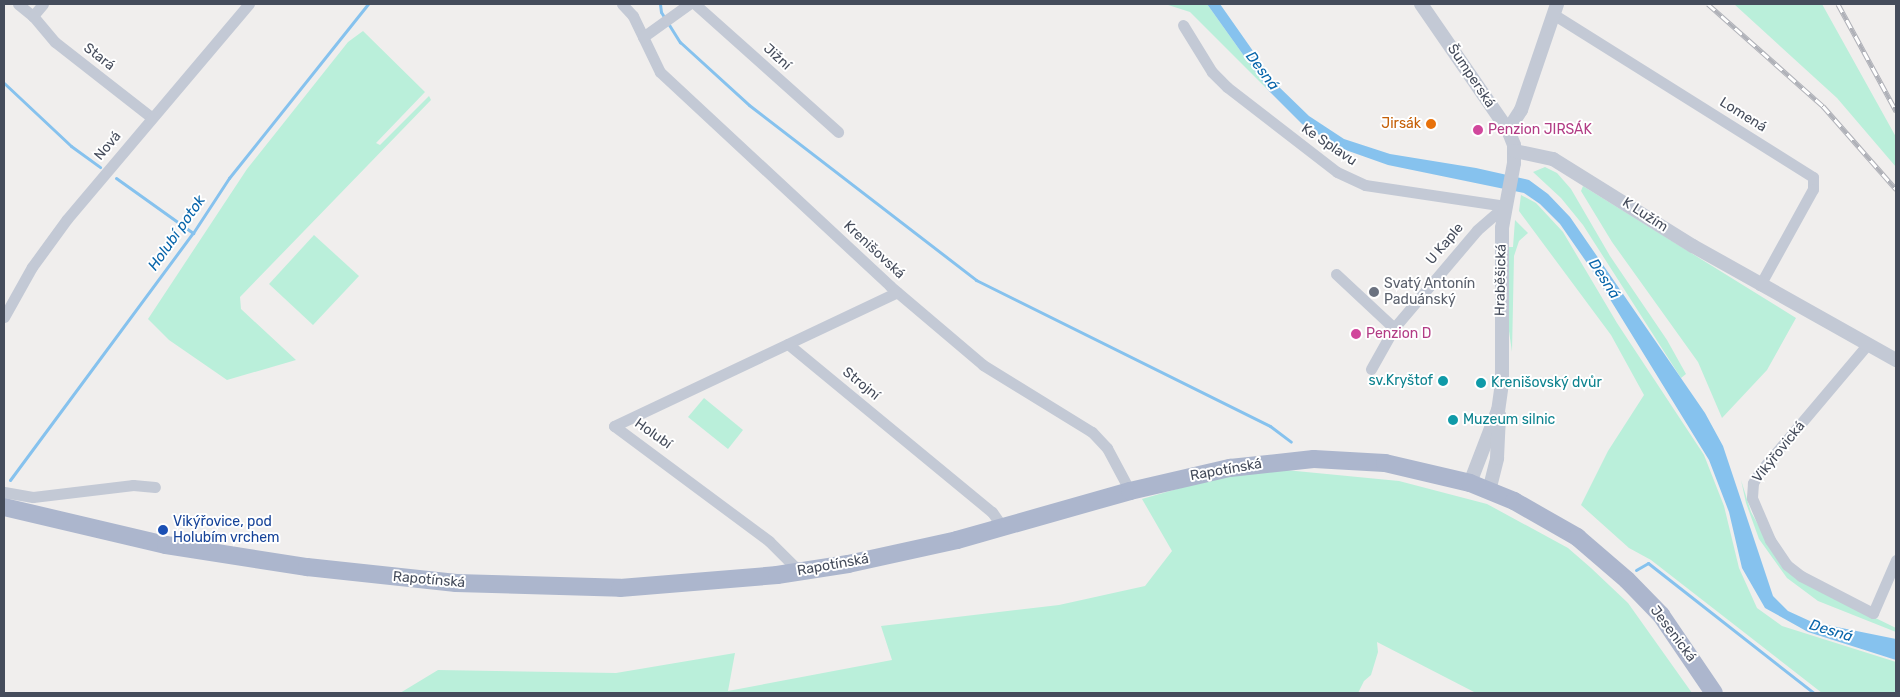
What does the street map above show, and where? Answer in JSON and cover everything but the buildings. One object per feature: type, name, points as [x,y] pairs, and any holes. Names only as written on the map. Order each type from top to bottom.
[{"type":"main road","name":"Rapotínská","points":[[4,507],[199,551],[456,583],[620,588],[800,571],[908,552],[1004,528],[1130,491],[1230,468],[1314,460],[1385,463],[1470,483],[1489,490],[1577,538],[1626,580]]},
{"type":"main road","name":"Jesenická","points":[[1626,580],[1661,615],[1714,693]]},
{"type":"street","name":"Stará","points":[[18,4],[33,16],[55,42],[152,118]]},
{"type":"street","points":[[33,16],[43,4]]},
{"type":"street","name":"Nová","points":[[4,317],[32,267],[67,219],[249,4]]},
{"type":"street","name":"Krenišovská","points":[[622,4],[633,16],[660,72],[897,292],[983,365],[1092,432],[1107,448],[1130,491]]},
{"type":"street","points":[[643,37],[689,4]]},
{"type":"street","name":"Jižní","points":[[695,4],[838,132]]},
{"type":"street","name":"Šumperská","points":[[1421,4],[1508,130],[1514,151]]},
{"type":"street","points":[[1508,130],[1521,110],[1555,9]]},
{"type":"street","name":"Lomená","points":[[1555,9],[1813,178],[1813,189],[1765,288]]},
{"type":"street","name":"Ke Splavu","points":[[1183,25],[1212,72],[1227,87],[1337,172],[1365,185],[1506,201]]},
{"type":"street","name":"K Lužím","points":[[1514,151],[1553,158],[1765,288]]},
{"type":"street","name":"Hraběšická","points":[[1489,490],[1497,458],[1498,410],[1502,383],[1501,283],[1506,201],[1513,170],[1514,151]]},
{"type":"street","name":"U Kaple","points":[[1371,369],[1394,328],[1477,230],[1506,201]]},
{"type":"street","points":[[1336,274],[1394,328]]},
{"type":"street","points":[[1765,288],[1896,360]]},
{"type":"street","points":[[788,344],[897,292]]},
{"type":"street","name":"Strojní","points":[[788,344],[992,512],[1004,528]]},
{"type":"street","name":"Holubí","points":[[788,344],[614,426],[769,541],[800,571]]},
{"type":"street","name":"Vikýřovická","points":[[1868,345],[1759,473],[1753,483],[1752,498],[1770,540],[1787,566],[1801,576],[1873,613],[1896,560]]},
{"type":"street","name":"Hraběšická","points":[[1470,483],[1498,410]]},
{"type":"street","points":[[4,492],[33,497],[133,485],[155,488]]},
{"type":"green space","points":[[1165,4],[1207,4],[1269,91],[1190,12]]},
{"type":"green space","points":[[1734,4],[1822,4],[1896,137],[1896,167],[1837,98]]},
{"type":"green space","points":[[363,31],[425,92],[376,143],[380,145],[429,96],[431,100],[240,297],[241,309],[296,360],[227,380],[169,340],[148,319],[247,169],[348,42]]},
{"type":"green space","points":[[1545,167],[1557,173],[1571,189],[1610,256],[1667,340],[1686,374],[1681,378],[1583,225],[1561,198],[1533,172]]},
{"type":"green space","points":[[1583,186],[1796,318],[1767,370],[1722,418],[1698,362],[1612,242],[1581,191]]},
{"type":"green space","points":[[1521,195],[1536,203],[1563,232],[1617,323],[1704,455],[1724,506],[1739,568],[1757,608],[1782,626],[1896,662],[1896,693],[1822,693],[1651,560],[1629,548],[1581,505],[1608,451],[1644,395],[1611,335],[1519,211]]},
{"type":"green space","points":[[1515,220],[1528,233],[1519,241],[1514,256],[1512,352],[1508,324],[1508,247],[1513,247]]},
{"type":"green space","points":[[314,235],[359,276],[313,325],[269,284]]},
{"type":"green space","points":[[704,398],[743,430],[728,449],[688,417]]},
{"type":"green space","points":[[1266,468],[1399,481],[1487,504],[1568,548],[1591,568],[1628,603],[1692,693],[1476,693],[1377,642],[1378,652],[1371,675],[1364,681],[1358,693],[400,693],[438,670],[616,673],[735,653],[728,691],[892,660],[881,626],[1059,605],[1145,586],[1172,551],[1142,499],[1205,481]]},
{"type":"green space","points":[[1741,480],[1751,512],[1775,555],[1853,607],[1896,628],[1896,632],[1818,601],[1787,578],[1759,539],[1746,503]]},
{"type":"water","name":"Desná","points":[[1207,4],[1220,4],[1277,85],[1309,116],[1344,139],[1390,154],[1476,168],[1529,180],[1548,194],[1570,217],[1705,413],[1723,446],[1773,596],[1788,611],[1812,622],[1896,639],[1896,660],[1808,632],[1765,608],[1742,568],[1729,512],[1709,460],[1592,270],[1560,224],[1540,204],[1524,193],[1388,165],[1340,148],[1302,124],[1269,91]]},
{"type":"waterway","name":"Holubí potok","points":[[10,480],[193,233],[229,178],[368,4]]},
{"type":"waterway","points":[[660,4],[661,12],[680,42],[749,105],[976,280],[1270,426],[1291,442]]},
{"type":"waterway","points":[[4,83],[71,146],[100,167]]},
{"type":"waterway","points":[[116,178],[193,233]]},
{"type":"waterway","points":[[1636,570],[1648,563],[1814,693]]},
{"type":"railway","points":[[1708,4],[1823,106],[1896,189]]},
{"type":"railway","points":[[1838,4],[1896,111]]},
{"type":"place","name":"Jirsák","points":[[1431,124]]},
{"type":"place","name":"Penzion JIRSÁK","points":[[1478,130]]},
{"type":"place","name":"Svatý Antonín Paduánský","points":[[1374,292]]},
{"type":"place","name":"Penzion D","points":[[1356,334]]},
{"type":"place","name":"sv.Kryštof","points":[[1443,381]]},
{"type":"place","name":"Krenišovský dvůr","points":[[1481,383]]},
{"type":"place","name":"Muzeum silnic","points":[[1453,420]]},
{"type":"place","name":"Vikýřovice, pod Holubím vrchem","points":[[163,530]]}]
